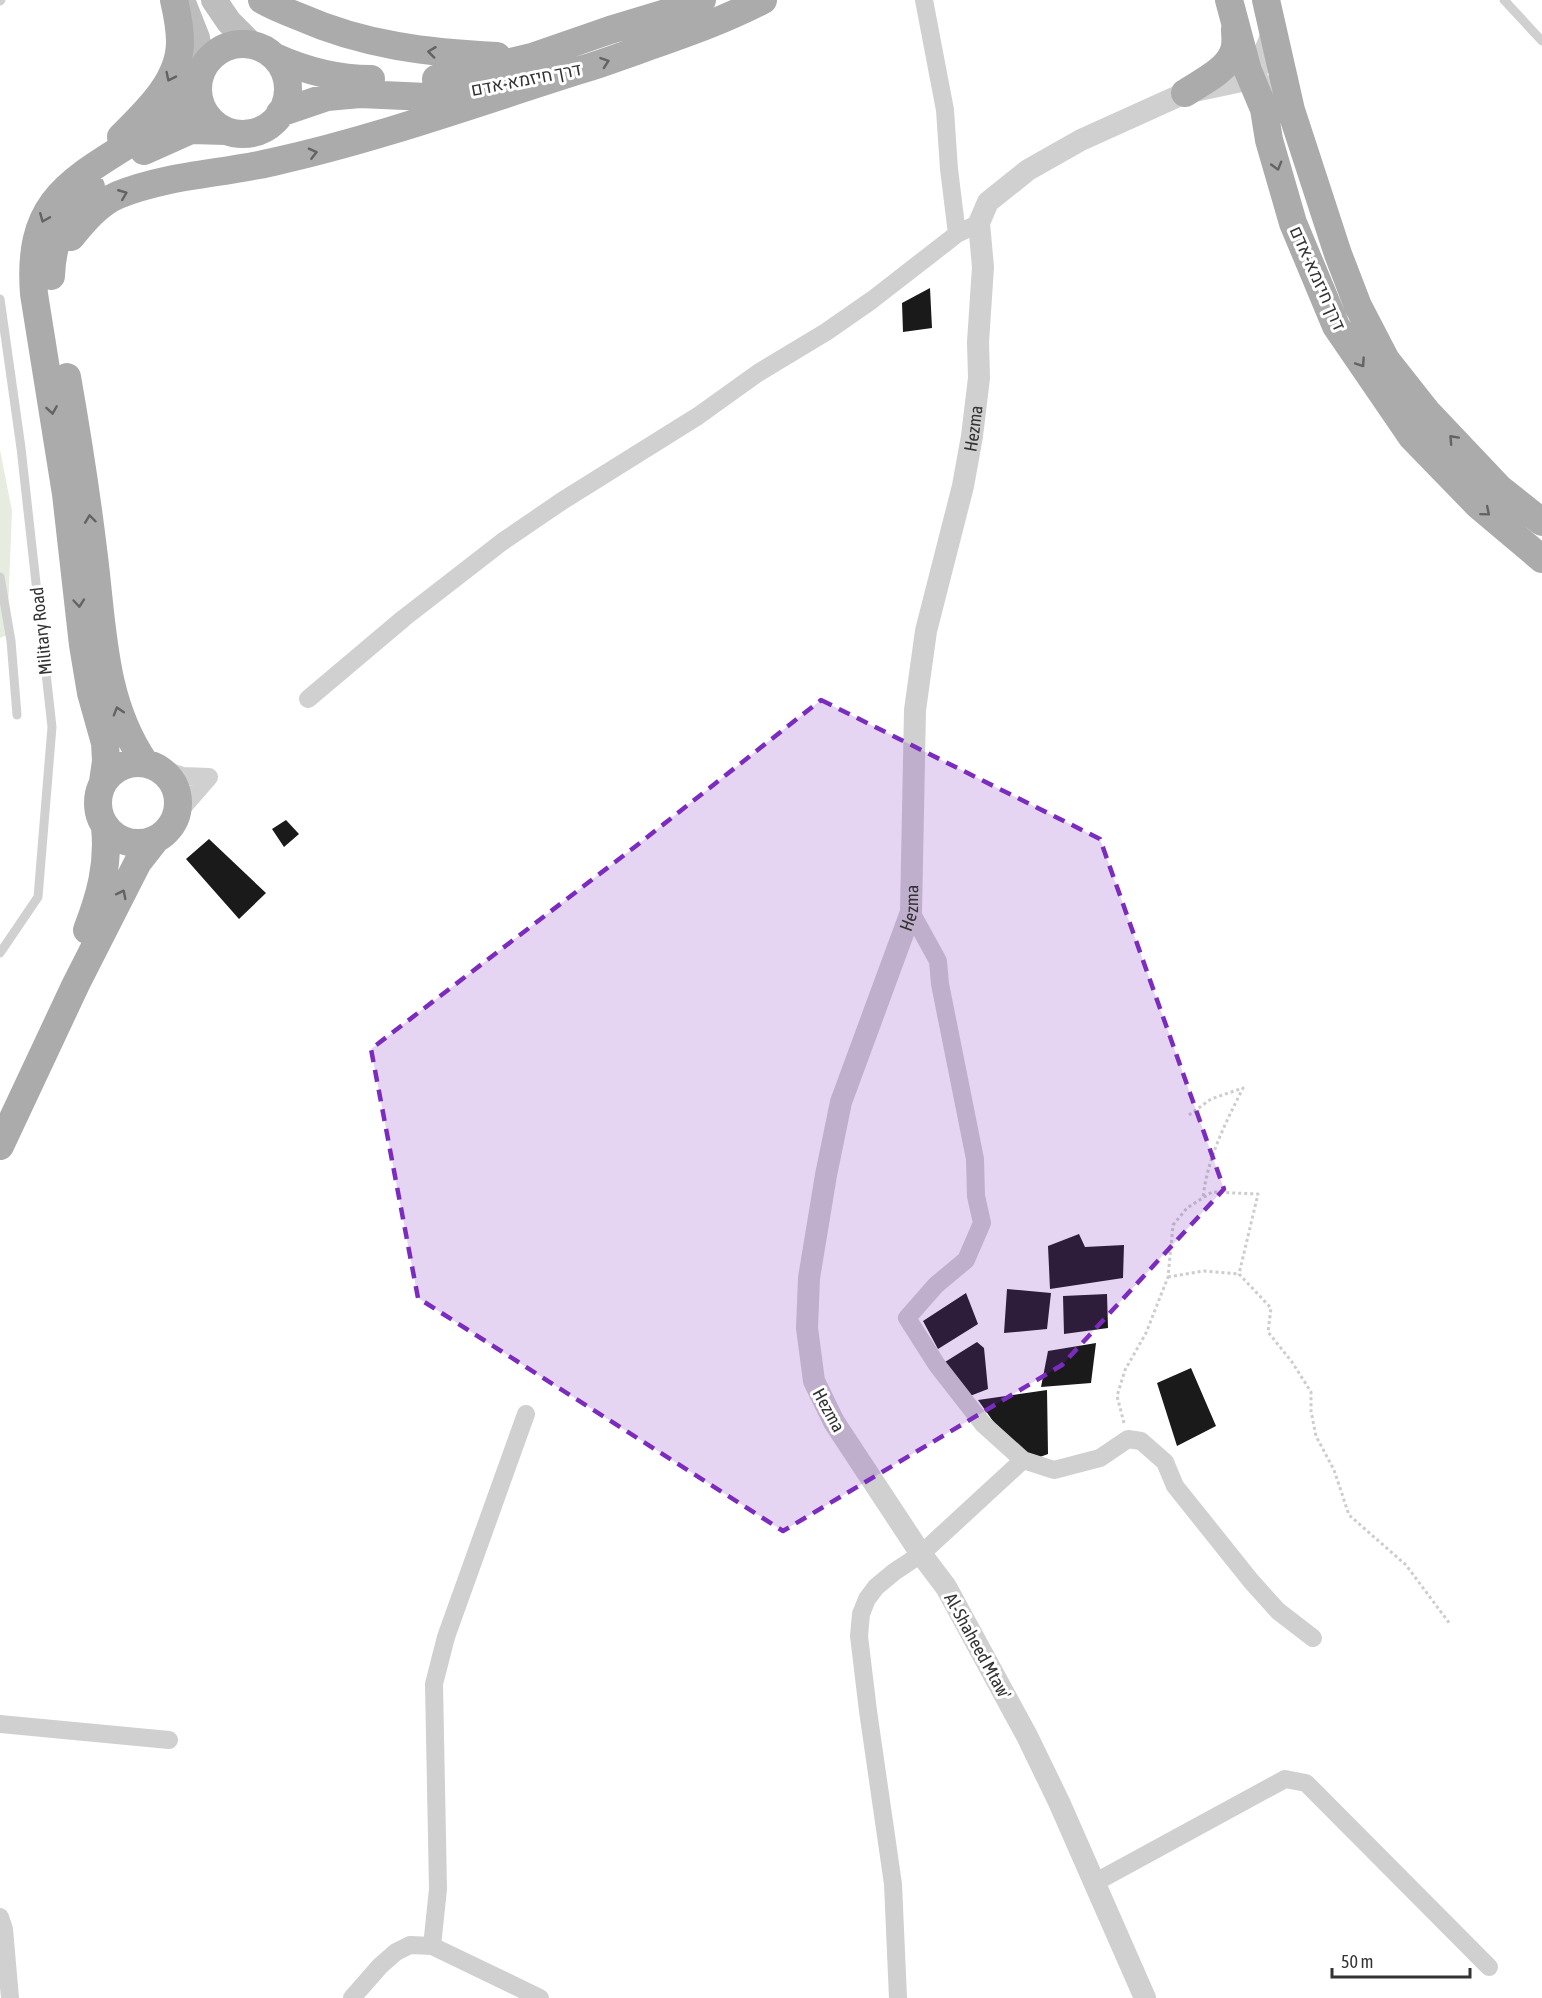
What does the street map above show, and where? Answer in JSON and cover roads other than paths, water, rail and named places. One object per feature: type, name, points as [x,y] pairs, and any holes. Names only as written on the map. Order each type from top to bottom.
[{"type":"main road","points":[[103,782],[106,761],[105,743],[91,693],[83,645],[66,494],[33,294],[32,268],[34,247],[48,207],[138,120],[164,90],[176,66],[180,43],[174,0]]},
{"type":"main road","points":[[182,0],[197,38],[200,75],[198,96],[203,111],[213,123],[226,131]]},
{"type":"main road","points":[[0,1146],[138,862],[156,839],[172,825],[178,802],[175,788],[168,777],[152,765],[130,742],[111,688],[103,642],[86,491],[50,288],[54,245],[69,210],[114,168],[191,130],[242,134],[256,132],[270,124],[280,113],[286,99],[287,84],[283,70],[229,22],[214,0]]},
{"type":"main road","points":[[262,0],[314,23],[359,39],[408,49],[450,54],[532,57]]},
{"type":"main road","name":"דרך חיזמא-אדם","points":[[263,51],[297,67],[332,76],[352,79],[443,78],[532,57],[702,0]]},
{"type":"main road","name":"דרך חיזמא-אדם","points":[[280,113],[327,97],[360,94],[427,97],[577,71],[734,15],[763,0]]},
{"type":"main road","name":"דרך חיזמא-אדם","points":[[1266,0],[1274,29],[1277,109],[1269,140],[1293,222],[1336,326],[1412,437],[1478,505],[1542,559]]},
{"type":"main road","points":[[1185,93],[1218,70],[1233,55],[1236,45],[1232,12]]},
{"type":"main road","name":"דרך חיזמא-אדם","points":[[1232,12],[1251,79],[1277,109],[1358,306],[1386,360],[1427,412],[1491,480],[1542,522]]},
{"type":"main road","points":[[81,175],[163,123],[185,103],[208,60],[227,46],[263,51]]},
{"type":"main road","points":[[51,262],[88,217],[114,196],[133,189],[151,183],[271,163],[322,150],[577,71]]},
{"type":"main road","points":[[1214,87],[1233,87],[1277,109]]},
{"type":"main road","points":[[152,765],[133,762],[110,773],[98,793],[97,805],[99,817],[105,827],[116,837],[128,843],[142,843],[156,839]]},
{"type":"main road","points":[[41,1059],[99,897],[107,849],[105,827]]},
{"type":"street","points":[[924,0],[945,110],[957,234]]},
{"type":"street","points":[[308,699],[404,618],[502,542],[562,501],[698,416],[758,372],[826,332],[872,300],[957,234],[979,223],[988,202],[1028,171],[1081,140],[1185,93],[1251,79],[1256,73],[1274,29]]},
{"type":"street","name":"Hezma","points":[[921,1554],[834,1422],[813,1381],[807,1328],[809,1278],[841,1102],[911,912],[915,710],[926,631],[963,486],[972,436],[979,378],[978,342],[983,267],[979,223]]},
{"type":"street","points":[[911,912],[938,961],[940,984],[975,1160],[976,1196],[982,1223],[966,1260],[936,1285],[907,1318],[937,1365],[983,1424],[1023,1460],[1054,1470],[1100,1458],[1128,1439],[1141,1441],[1165,1462],[1175,1486],[1251,1581],[1278,1611],[1313,1638]]},
{"type":"street","points":[[432,1946],[438,1889],[434,1684],[446,1637],[526,1414]]},
{"type":"street","points":[[898,1998],[893,1884],[859,1636],[861,1614],[867,1599],[894,1572],[921,1554],[1023,1460]]},
{"type":"street","name":"Al-Shaheed Mtaw'","points":[[921,1554],[946,1587],[1027,1736],[1059,1802],[1142,1991]]},
{"type":"street","points":[[0,1724],[169,1740]]},
{"type":"street","points":[[1094,1883],[1285,1779],[1306,1783],[1489,1967]]},
{"type":"street","points":[[0,1917],[10,1998]]},
{"type":"street","points":[[352,1998],[380,1966],[396,1952],[410,1945],[432,1946],[540,1998]]},
{"type":"lane","points":[[1504,0],[1542,41]]},
{"type":"lane","name":"Military Road","points":[[0,299],[21,448],[52,727],[38,897],[0,953]]},
{"type":"lane","points":[[0,577],[11,641],[17,715]]}]
